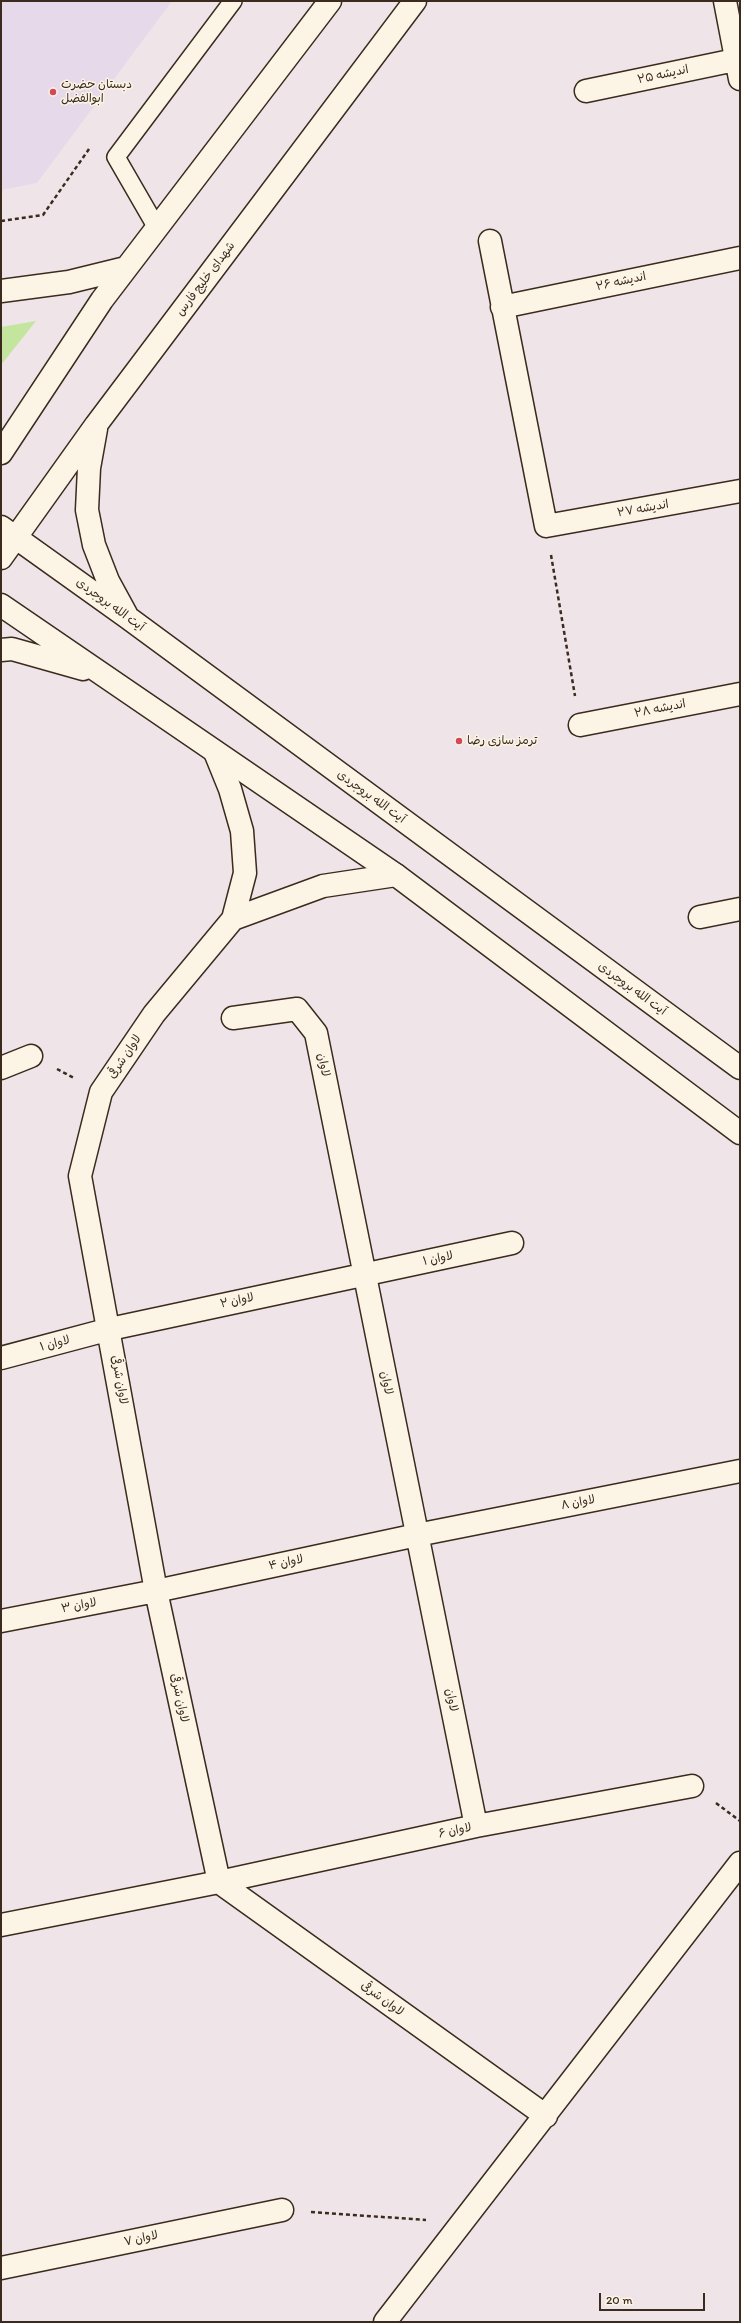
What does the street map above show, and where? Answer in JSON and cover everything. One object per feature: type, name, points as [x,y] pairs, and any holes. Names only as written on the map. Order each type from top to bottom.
[{"type":"street","points":[[1,453],[126,268],[330,1]]},
{"type":"street","name":"شهدای خلیج فارس","points":[[1,558],[8,532],[96,425],[415,1]]},
{"type":"street","points":[[725,1],[739,66]]},
{"type":"street","name":"اندیشه ۲۵","points":[[586,91],[739,66]]},
{"type":"street","points":[[490,241],[546,526]]},
{"type":"street","name":"اندیشه ۲۶","points":[[502,307],[740,258]]},
{"type":"street","points":[[1,291],[69,282],[126,268]]},
{"type":"street","points":[[96,425],[90,468],[87,510],[94,545],[108,581],[127,617]]},
{"type":"street","name":"اندیشه ۲۷","points":[[546,526],[740,491]]},
{"type":"street","name":"آیت الله بروجردی","points":[[8,532],[127,617],[740,1068]]},
{"type":"street","points":[[1,605],[396,876],[740,1134]]},
{"type":"street","points":[[1,650],[12,649],[101,674]]},
{"type":"street","name":"اندیشه ۲۸","points":[[580,724],[740,694]]},
{"type":"street","points":[[215,752],[230,789],[242,831],[245,873],[233,919]]},
{"type":"street","points":[[233,919],[323,886],[396,876]]},
{"type":"street","points":[[700,917],[740,909]]},
{"type":"street","name":"لاوان شرقی","points":[[233,919],[154,1014],[101,1092],[80,1176],[110,1329],[156,1591],[219,1882],[546,2116]]},
{"type":"street","name":"لاوان","points":[[233,1018],[297,1009],[316,1033],[476,1826]]},
{"type":"street","points":[[1,1068],[31,1056]]},
{"type":"street","name":"لاوان ۱","points":[[364,1274],[512,1243]]},
{"type":"street","name":"لاوان ۲","points":[[110,1329],[364,1274]]},
{"type":"street","name":"لاوان ۱","points":[[1,1358],[110,1329]]},
{"type":"street","name":"لاوان ۸","points":[[417,1535],[740,1471]]},
{"type":"street","name":"لاوان ۴","points":[[156,1591],[417,1535]]},
{"type":"street","name":"لاوان ۳","points":[[1,1621],[156,1591]]},
{"type":"street","name":"لاوان ۶","points":[[219,1882],[476,1826],[692,1786]]},
{"type":"street","points":[[385,2322],[546,2116],[740,1863]]},
{"type":"street","points":[[1,1926],[219,1882]]},
{"type":"street","name":"لاوان ۷","points":[[1,2268],[282,2210]]},
{"type":"lane","points":[[157,228],[116,157],[233,1]]},
{"type":"path","points":[[1,221],[42,215],[92,144],[116,157]]},
{"type":"path","points":[[546,526],[580,724]]},
{"type":"path","points":[[31,1056],[101,1092]]},
{"type":"path","points":[[282,2210],[462,2223]]},
{"type":"shaded area","name":"دبستان حضرت ابوالفضل","points":[[1,1],[172,1],[37,183],[1,190]]},
{"type":"green space","points":[[36,321],[1,365],[1,327]]},
{"type":"place","name":"دبستان حضرت ابوالفضل","points":[[53,92]]},
{"type":"place","name":"ترمز سازی رضا","points":[[459,741]]}]
